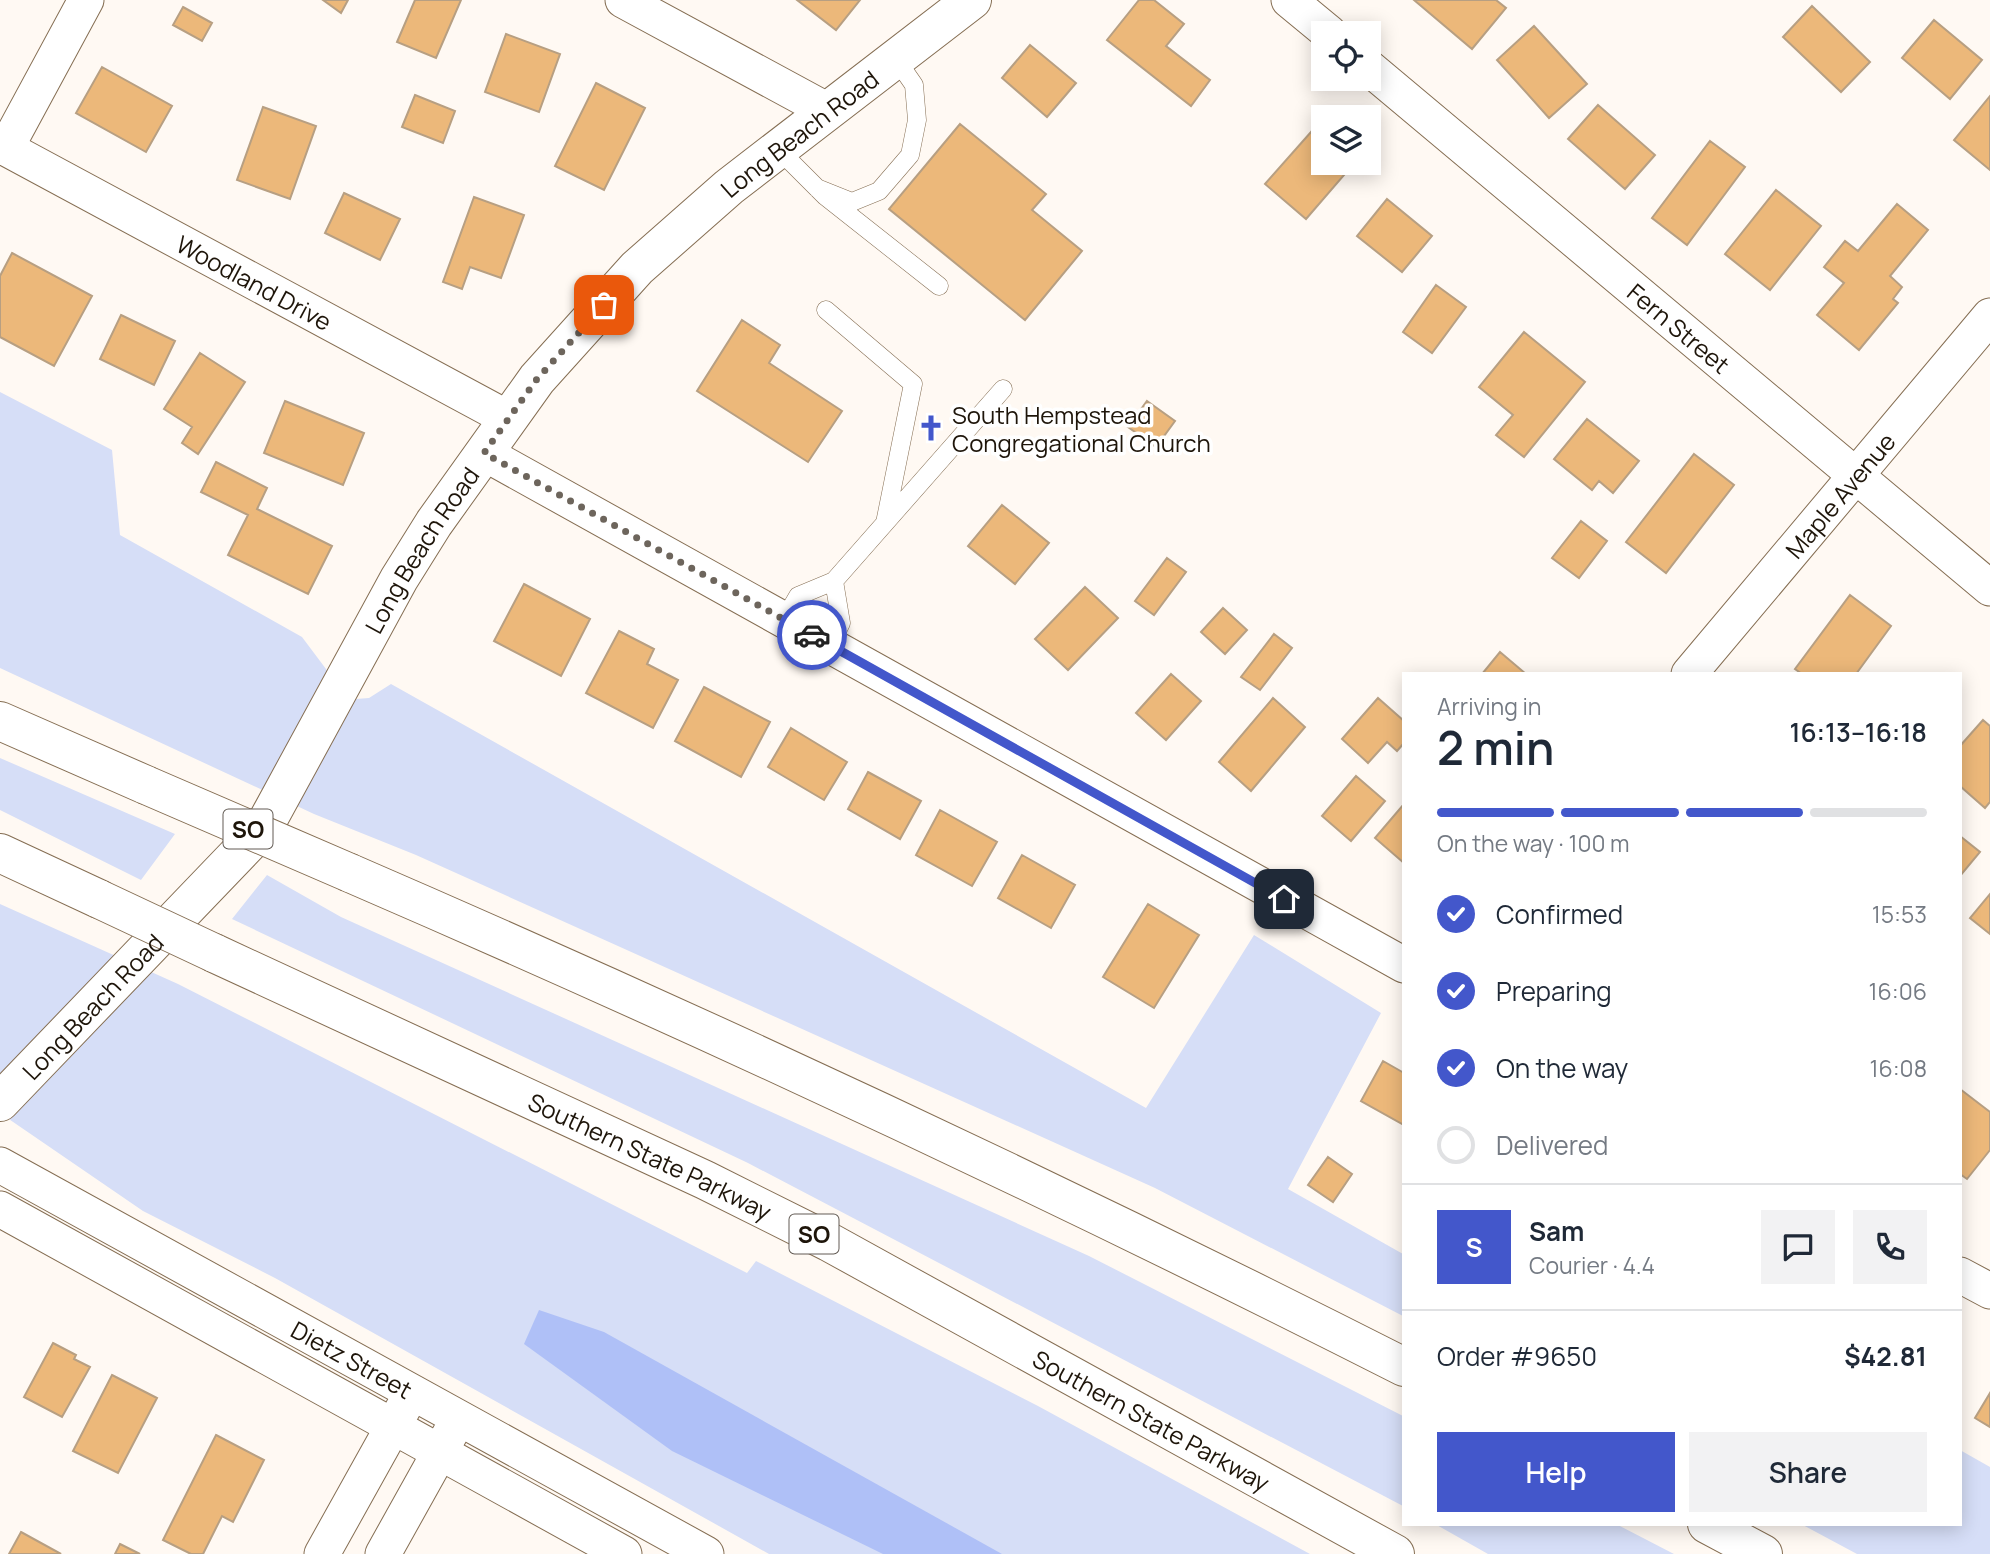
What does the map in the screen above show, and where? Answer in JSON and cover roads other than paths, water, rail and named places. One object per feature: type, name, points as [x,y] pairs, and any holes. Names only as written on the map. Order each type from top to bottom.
[{"type":"main road","name":"Long Beach Road","points":[[0,1102],[264,827],[398,579],[537,379],[637,268],[729,187],[972,0]]},
{"type":"main road","name":"SO","points":[[0,721],[570,968],[827,1085],[1182,1255],[1402,1366]]},
{"type":"main road","name":"Southern State Parkway","points":[[0,853],[776,1215],[1395,1554]]},
{"type":"main road","points":[[1711,1526],[1763,1554]]},
{"type":"street","points":[[3,147],[86,0]]},
{"type":"street","points":[[622,0],[828,111]]},
{"type":"street","points":[[1289,0],[1314,21]]},
{"type":"street","name":"Fern Street","points":[[1381,78],[1990,588]]},
{"type":"street","name":"Woodland Drive","points":[[3,147],[509,419]]},
{"type":"street","name":"Maple Avenue","points":[[1691,672],[1990,316]]},
{"type":"street","points":[[484,453],[1402,964]]},
{"type":"street","name":"Dietz Street","points":[[0,1165],[706,1554]]},
{"type":"street","name":"Dietz Street","points":[[0,1209],[624,1554]]},
{"type":"street","points":[[1962,1276],[1990,1292]]},
{"type":"street","points":[[322,1554],[412,1393]]},
{"type":"street","points":[[383,1554],[459,1418]]},
{"type":"lane","points":[[817,187],[852,202],[879,191],[910,155],[917,120],[914,85],[896,59]]},
{"type":"lane","points":[[778,149],[817,187],[939,286]]},
{"type":"lane","points":[[827,310],[913,384],[885,523]]},
{"type":"lane","points":[[784,620],[798,596],[834,581],[1003,389]]},
{"type":"lane","points":[[830,645],[841,623],[834,581]]},
{"type":"water","points":[[539,1310],[604,1332],[1002,1554],[883,1554],[672,1451],[524,1344]]},
{"type":"place","name":"South Hempstead Congregational Church","points":[[931,428]]}]
